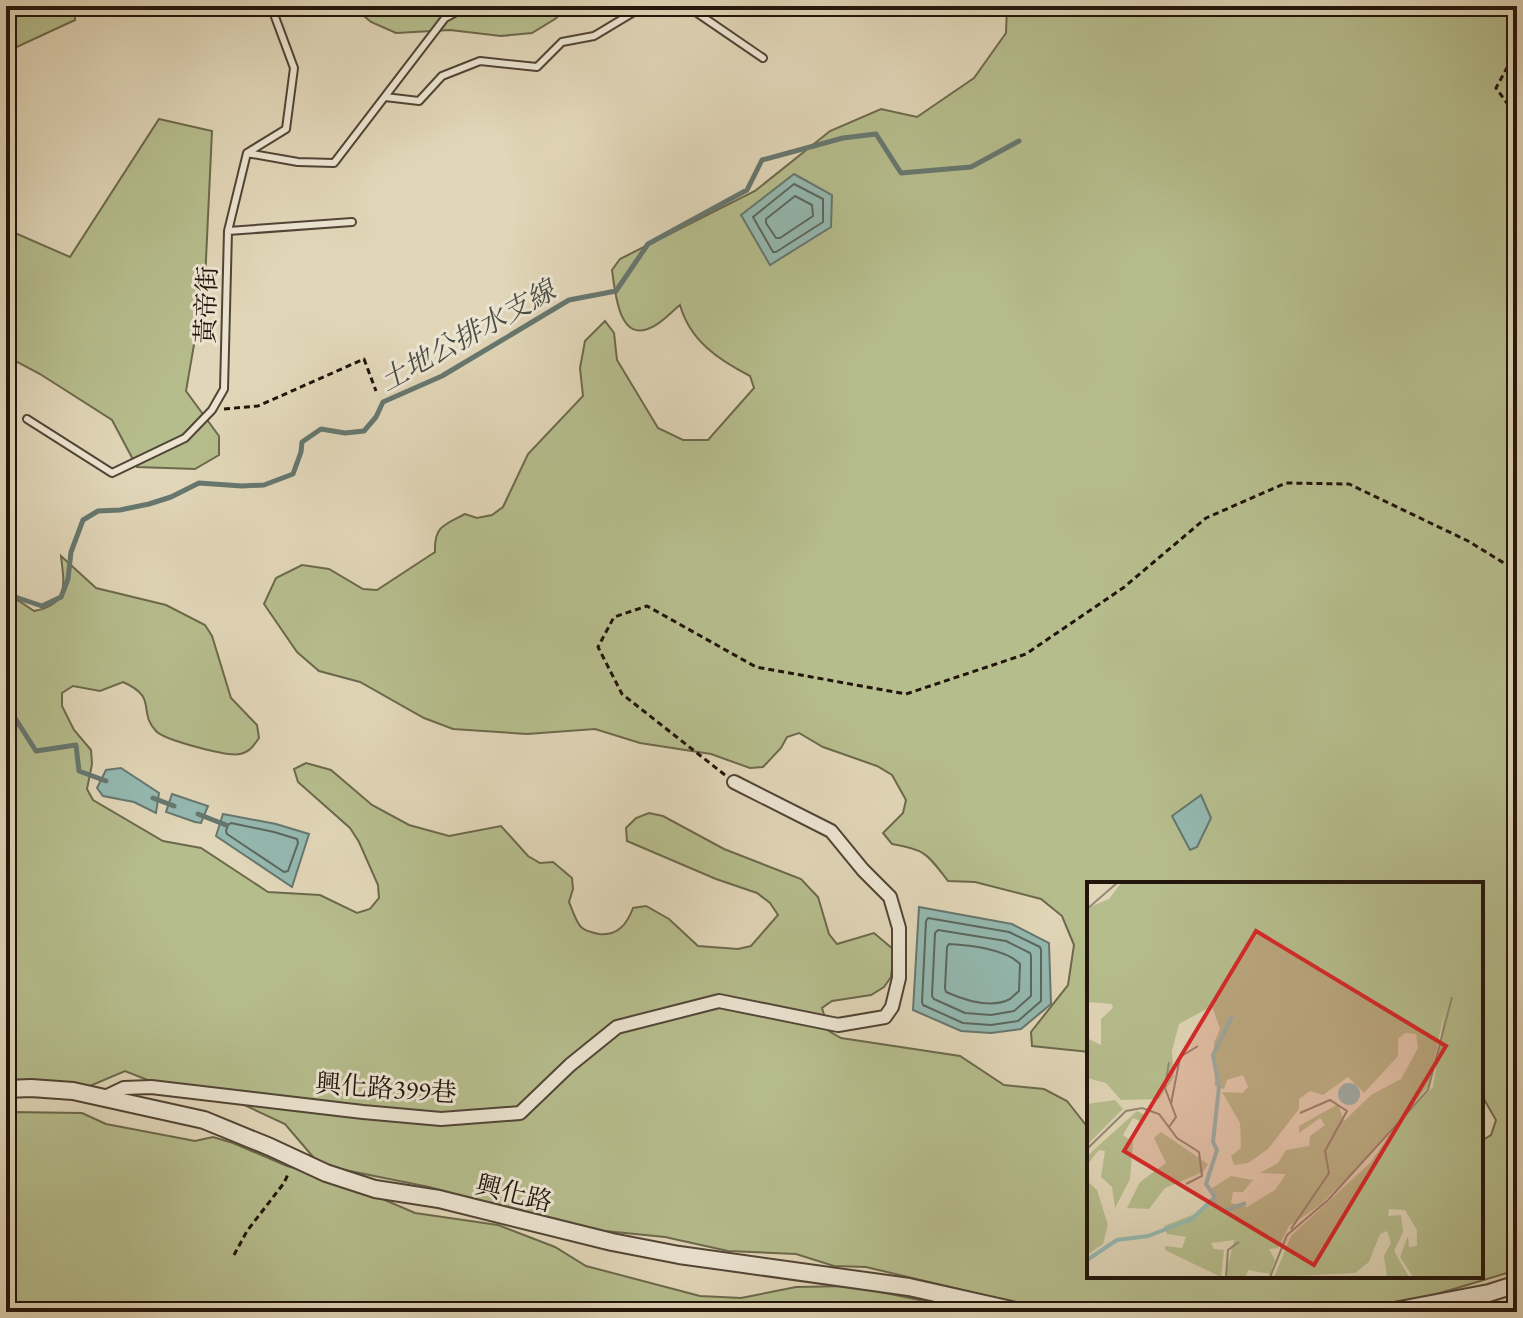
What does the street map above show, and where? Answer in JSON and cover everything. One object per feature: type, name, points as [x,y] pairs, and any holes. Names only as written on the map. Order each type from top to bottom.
[{"type":"street","name":"興化路399巷","points":[[103,1098],[124,1088],[151,1087],[441,1119],[520,1113],[570,1065],[617,1027],[719,1001],[838,1025],[885,1017],[892,1007],[899,978],[899,928],[890,897],[831,831],[734,782]]},
{"type":"street","name":"興化路","points":[[6,1089],[73,1091],[204,1120],[326,1173],[375,1189],[439,1199],[612,1242],[679,1255],[909,1287],[1020,1312]]},
{"type":"street","points":[[1389,1312],[1489,1293],[1517,1284]]},
{"type":"lane","points":[[247,153],[286,129],[294,68],[271,6]]},
{"type":"lane","points":[[247,153],[298,162],[334,163],[445,18],[467,6]]},
{"type":"lane","points":[[385,97],[419,101],[442,76],[480,61],[537,67],[562,42],[594,36],[644,6]]},
{"type":"lane","points":[[687,6],[763,58]]},
{"type":"lane","name":"黃帝街","points":[[27,419],[112,473],[185,438],[212,410],[224,389],[228,231],[247,153]]},
{"type":"lane","points":[[228,231],[352,222]]},
{"type":"path","points":[[1517,49],[1496,88],[1517,117]]},
{"type":"path","points":[[212,410],[258,406],[364,359],[376,391]]},
{"type":"path","points":[[734,782],[622,694],[598,647],[614,617],[647,606],[756,667],[906,694],[1026,654],[1123,588],[1206,518],[1286,483],[1349,484],[1468,541],[1517,571]]},
{"type":"path","points":[[234,1255],[247,1231],[284,1183],[294,1158]]},
{"type":"green space","points":[[6,6],[75,6],[75,20],[6,52]]},
{"type":"green space","points":[[352,6],[571,6],[532,33],[501,36],[450,30],[396,33],[371,22]]},
{"type":"green space","points":[[1007,6],[1517,6],[1517,1270],[1367,1312],[1055,1312],[866,1267],[834,1266],[796,1254],[728,1251],[665,1237],[585,1229],[429,1187],[320,1165],[285,1124],[240,1103],[163,1086],[125,1071],[90,1086],[6,1080],[6,597],[34,611],[54,603],[62,591],[61,556],[96,588],[166,605],[205,625],[212,636],[231,698],[257,725],[259,738],[249,750],[240,754],[223,753],[161,735],[151,724],[141,694],[123,682],[100,691],[73,686],[62,693],[62,706],[74,730],[91,750],[92,764],[87,789],[93,800],[163,841],[201,848],[268,892],[320,895],[357,913],[370,909],[379,898],[378,885],[350,828],[298,782],[294,769],[306,763],[331,770],[372,805],[409,825],[449,836],[501,826],[528,856],[540,863],[553,862],[572,878],[569,902],[579,925],[587,931],[606,934],[617,931],[625,924],[633,908],[646,906],[669,919],[698,946],[738,949],[751,946],[778,915],[770,903],[757,893],[627,841],[626,828],[636,818],[649,813],[663,816],[724,849],[801,879],[818,897],[829,934],[837,944],[874,933],[894,950],[891,977],[884,987],[871,995],[832,1001],[822,1008],[829,1031],[841,1038],[960,1056],[1004,1085],[1044,1089],[1067,1101],[1087,1126],[1087,1278],[1483,1278],[1483,1140],[1491,1135],[1496,1120],[1483,1097],[1483,882],[1087,882],[1087,1052],[1032,1046],[1031,1032],[1068,985],[1074,945],[1062,916],[1041,899],[975,882],[948,881],[925,855],[892,844],[883,833],[903,813],[906,800],[892,775],[877,766],[823,747],[799,733],[787,737],[763,767],[750,768],[711,754],[640,743],[595,729],[527,734],[453,729],[424,718],[360,682],[319,671],[297,652],[264,604],[276,578],[302,565],[329,569],[363,589],[377,590],[435,552],[436,537],[446,524],[465,514],[477,518],[492,515],[503,507],[528,454],[583,396],[580,368],[585,341],[605,321],[614,333],[617,360],[658,428],[683,440],[708,440],[754,388],[750,376],[727,363],[698,339],[680,305],[654,326],[639,331],[631,328],[620,312],[612,270],[620,259],[755,191],[830,131],[881,109],[917,117],[974,78],[1006,33]]},
{"type":"green space","points":[[159,119],[212,131],[205,281],[186,391],[219,436],[219,455],[195,469],[137,467],[112,420],[6,356],[6,229],[70,257]]},
{"type":"green space","points":[[82,1113],[106,1124],[195,1141],[213,1137],[287,1166],[343,1182],[415,1213],[498,1225],[555,1247],[586,1266],[700,1296],[741,1298],[796,1287],[851,1286],[978,1312],[6,1312],[6,1114]]},
{"type":"water","points":[[794,174],[832,195],[831,227],[770,265],[741,215]]},
{"type":"water","points":[[121,768],[159,793],[156,813],[134,802],[103,796],[97,788],[106,770]]},
{"type":"water","points":[[172,794],[208,806],[201,823],[166,812]]},
{"type":"water","points":[[1201,795],[1211,818],[1197,847],[1190,850],[1172,816]]},
{"type":"water","points":[[223,814],[309,834],[292,887],[216,836]]},
{"type":"water","points":[[919,907],[1012,924],[1049,943],[1051,1004],[1021,1029],[991,1033],[961,1031],[913,1010]]},
{"type":"waterway","name":"土地公排水支線","points":[[6,594],[42,606],[61,597],[68,579],[71,552],[83,520],[98,511],[149,504],[199,483],[264,485],[293,474],[302,442],[321,429],[345,433],[364,431],[383,402],[442,376],[569,300],[616,291],[648,244],[747,190],[762,160],[843,138],[876,134],[901,173],[971,167],[1019,141]]},
{"type":"waterway","points":[[6,610],[11,596]]},
{"type":"waterway","points":[[6,704],[36,751],[76,745],[79,771],[106,781]]},
{"type":"waterway","points":[[153,798],[174,806]]},
{"type":"waterway","points":[[198,814],[226,825]]}]
